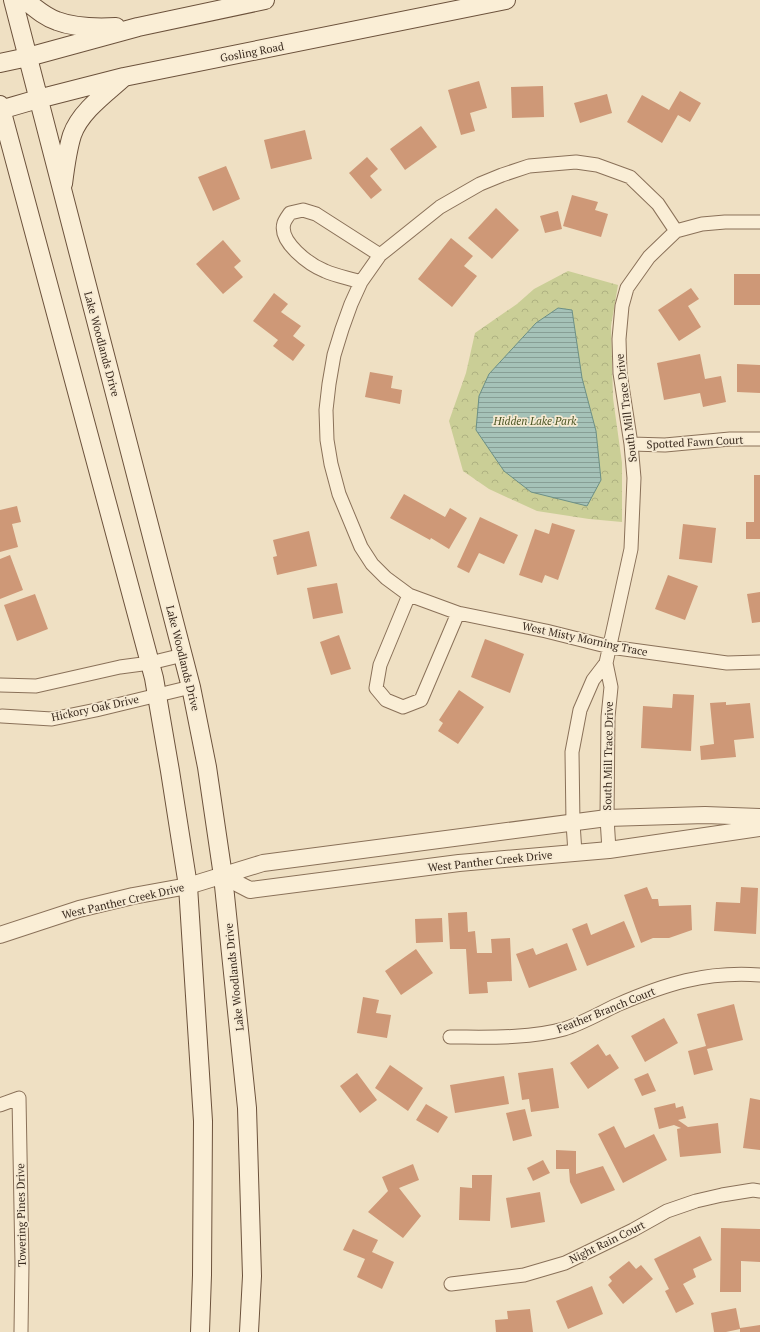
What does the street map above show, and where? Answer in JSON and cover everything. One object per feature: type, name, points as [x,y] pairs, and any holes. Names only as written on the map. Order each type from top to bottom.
[{"type":"main road","name":"Lake Woodlands Drive","points":[[13,0],[183,655],[207,767],[223,876],[247,1108],[252,1276],[249,1332]]},
{"type":"main road","points":[[26,0],[55,21],[66,24],[91,28],[138,27]]},
{"type":"main road","points":[[0,63],[28,58],[138,27],[265,0]]},
{"type":"main road","name":"Gosling Road","points":[[0,109],[124,77],[506,0]]},
{"type":"main road","points":[[62,190],[67,154],[72,134],[83,116],[124,77]]},
{"type":"main road","points":[[0,109],[150,663],[157,695],[188,886],[203,1121],[200,1332]]},
{"type":"main road","points":[[0,160],[20,182]]},
{"type":"street","name":"West Misty Morning Trace","points":[[676,231],[658,204],[630,177],[597,165],[576,162],[529,166],[480,184],[440,207],[380,255],[361,282],[342,329],[334,355],[326,410],[327,440],[331,464],[339,494],[361,547],[372,564],[386,578],[409,595],[458,613],[546,631],[610,647],[727,663],[760,662]]},
{"type":"street","points":[[361,282],[325,272],[304,258],[288,243],[283,231],[284,223],[290,213],[303,210],[316,214],[380,255]]},
{"type":"street","name":"South Mill Trace Drive","points":[[575,853],[572,752],[580,710],[593,680],[606,663],[631,548],[634,478],[631,444],[620,373],[619,339],[622,306],[627,288],[649,257],[676,231],[702,224],[725,222],[760,222]]},
{"type":"street","name":"Spotted Fawn Court","points":[[631,444],[665,446],[730,439],[760,439]]},
{"type":"street","points":[[409,595],[380,665],[376,688],[386,700],[403,707],[421,700],[458,613]]},
{"type":"street","points":[[0,685],[36,686],[120,667],[150,663],[183,655]]},
{"type":"street","name":"South Mill Trace Drive","points":[[606,663],[610,687],[608,717],[607,818],[609,850]]},
{"type":"street","name":"Hickory Oak Drive","points":[[1,716],[52,719],[191,687]]},
{"type":"street","name":"West Panther Creek Drive","points":[[0,935],[78,909],[133,896],[188,886],[264,863],[607,818],[705,815],[760,817]]},
{"type":"street","name":"West Panther Creek Drive","points":[[223,876],[250,890],[459,863],[609,850],[760,828]]},
{"type":"street","name":"Feather Branch Court","points":[[450,1037],[497,1038],[536,1036],[566,1028],[640,995],[677,982],[707,975],[760,975]]},
{"type":"street","name":"Towering Pines Drive","points":[[0,1105],[19,1098],[22,1264],[21,1332]]},
{"type":"street","name":"Night Rain Court","points":[[451,1284],[524,1275],[565,1263],[633,1230],[667,1211],[696,1201],[722,1195],[752,1190],[760,1191]]},
{"type":"green space","name":"Hidden Lake Park","points":[[568,271],[618,285],[611,326],[613,398],[622,463],[622,522],[589,519],[537,511],[489,489],[463,471],[449,421],[466,373],[475,333],[517,304],[534,289]]},
{"type":"water","points":[[558,308],[572,310],[582,378],[596,431],[601,480],[587,506],[531,492],[504,471],[476,430],[479,396],[489,374],[536,323]]},
{"type":"building","points":[[479,81],[487,108],[470,113],[475,131],[461,135],[448,90]]},
{"type":"building","points":[[543,86],[544,117],[512,118],[511,87]]},
{"type":"building","points":[[680,91],[701,103],[690,122],[678,115],[662,143],[627,122],[642,95],[669,110]]},
{"type":"building","points":[[607,94],[612,113],[580,123],[574,103]]},
{"type":"building","points":[[421,126],[437,147],[405,170],[390,149]]},
{"type":"building","points":[[305,130],[312,159],[271,169],[264,140]]},
{"type":"building","points":[[367,157],[378,169],[370,176],[382,190],[371,199],[349,173]]},
{"type":"building","points":[[226,166],[240,199],[213,211],[198,177]]},
{"type":"building","points":[[572,195],[598,202],[595,210],[608,214],[601,237],[563,226]]},
{"type":"building","points":[[496,208],[519,230],[492,259],[468,238]]},
{"type":"building","points":[[558,211],[562,229],[545,233],[540,216]]},
{"type":"building","points":[[451,238],[473,256],[464,266],[477,276],[452,307],[418,279]]},
{"type":"building","points":[[223,240],[241,261],[234,267],[243,277],[223,294],[196,264]]},
{"type":"building","points":[[734,274],[760,274],[760,305],[734,305]]},
{"type":"building","points":[[691,288],[699,299],[688,306],[701,327],[679,341],[658,310]]},
{"type":"building","points":[[274,293],[288,304],[281,312],[301,326],[293,336],[305,345],[293,361],[273,346],[278,340],[253,321]]},
{"type":"building","points":[[700,354],[705,379],[721,376],[726,402],[703,407],[700,393],[664,400],[657,363]]},
{"type":"building","points":[[737,364],[760,365],[760,393],[737,392]]},
{"type":"building","points":[[370,372],[393,376],[391,388],[402,390],[400,404],[365,397]]},
{"type":"building","points":[[754,475],[760,475],[760,539],[746,539],[746,522],[754,522]]},
{"type":"building","points":[[404,494],[445,517],[450,508],[467,518],[449,549],[431,538],[430,540],[390,518]]},
{"type":"building","points":[[17,506],[21,522],[12,524],[18,547],[0,552],[0,510]]},
{"type":"building","points":[[480,517],[518,535],[504,564],[479,553],[469,573],[457,567]]},
{"type":"building","points":[[552,523],[575,530],[558,580],[545,575],[542,583],[519,575],[535,529],[549,534]]},
{"type":"building","points":[[683,524],[716,528],[712,563],[679,559]]},
{"type":"building","points":[[309,531],[317,566],[277,575],[273,557],[277,556],[273,540]]},
{"type":"building","points":[[10,555],[23,590],[0,599],[0,559]]},
{"type":"building","points":[[668,575],[698,586],[685,620],[655,609]]},
{"type":"building","points":[[337,583],[343,613],[313,619],[307,588]]},
{"type":"building","points":[[760,592],[760,622],[752,623],[747,594]]},
{"type":"building","points":[[35,594],[48,629],[17,641],[4,605]]},
{"type":"building","points":[[339,635],[351,669],[331,675],[320,642]]},
{"type":"building","points":[[485,639],[524,654],[510,693],[471,677]]},
{"type":"building","points":[[459,690],[484,707],[458,744],[438,731],[443,723],[439,720]]},
{"type":"building","points":[[673,694],[694,695],[691,751],[641,748],[643,706],[672,708]]},
{"type":"building","points":[[726,702],[726,705],[750,703],[754,738],[734,740],[736,757],[701,760],[700,746],[714,744],[710,703]]},
{"type":"building","points":[[647,887],[652,899],[658,899],[659,906],[691,905],[692,930],[669,938],[653,938],[641,943],[624,895]]},
{"type":"building","points":[[741,887],[758,888],[756,934],[714,931],[716,902],[740,903]]},
{"type":"building","points":[[467,912],[468,932],[475,931],[477,953],[492,953],[491,939],[510,938],[512,981],[487,982],[488,993],[469,994],[466,949],[450,949],[448,913]]},
{"type":"building","points":[[442,918],[443,942],[416,943],[415,919]]},
{"type":"building","points":[[624,921],[635,947],[587,966],[572,929],[587,923],[591,935]]},
{"type":"building","points":[[567,943],[577,970],[529,988],[516,954],[533,948],[536,955]]},
{"type":"building","points":[[416,949],[433,973],[401,995],[385,971]]},
{"type":"building","points":[[363,997],[379,1000],[376,1013],[391,1015],[387,1038],[357,1033]]},
{"type":"building","points":[[734,1004],[743,1040],[707,1049],[713,1070],[694,1075],[688,1051],[706,1046],[697,1014]]},
{"type":"building","points":[[664,1018],[678,1043],[645,1062],[631,1036]]},
{"type":"building","points":[[598,1044],[606,1056],[610,1054],[619,1068],[588,1089],[570,1063]]},
{"type":"building","points":[[390,1065],[423,1088],[408,1111],[375,1088]]},
{"type":"building","points":[[553,1068],[559,1108],[531,1112],[529,1099],[522,1100],[518,1073]]},
{"type":"building","points":[[357,1073],[377,1100],[360,1113],[340,1086]]},
{"type":"building","points":[[648,1073],[656,1091],[642,1096],[634,1079]]},
{"type":"building","points":[[504,1076],[509,1104],[455,1113],[450,1085]]},
{"type":"building","points":[[750,1098],[760,1100],[760,1150],[743,1148]]},
{"type":"building","points":[[675,1103],[676,1108],[683,1106],[686,1118],[678,1120],[688,1127],[718,1123],[721,1153],[680,1157],[677,1129],[681,1128],[674,1125],[659,1129],[654,1108]]},
{"type":"building","points":[[426,1104],[448,1117],[438,1133],[416,1120]]},
{"type":"building","points":[[525,1109],[532,1136],[513,1141],[506,1113]]},
{"type":"building","points":[[614,1126],[625,1148],[654,1134],[667,1160],[623,1183],[598,1134]]},
{"type":"building","points":[[556,1150],[576,1151],[576,1174],[603,1166],[615,1190],[581,1204],[570,1182],[569,1169],[556,1169]]},
{"type":"building","points":[[543,1160],[550,1173],[533,1181],[527,1168]]},
{"type":"building","points":[[413,1164],[419,1180],[399,1188],[421,1216],[403,1238],[368,1212],[388,1191],[382,1177]]},
{"type":"building","points":[[472,1175],[492,1175],[490,1221],[459,1220],[460,1187],[472,1188]]},
{"type":"building","points":[[540,1192],[545,1222],[511,1228],[506,1198]]},
{"type":"building","points":[[721,1228],[760,1229],[760,1262],[741,1261],[741,1292],[720,1292]]},
{"type":"building","points":[[353,1229],[378,1240],[372,1252],[394,1262],[382,1289],[357,1277],[365,1259],[343,1250]]},
{"type":"building","points":[[700,1236],[712,1260],[693,1269],[696,1277],[683,1284],[694,1304],[676,1313],[665,1291],[669,1289],[654,1259]]},
{"type":"building","points":[[629,1261],[636,1269],[641,1265],[653,1279],[623,1304],[608,1285],[612,1281],[609,1277]]},
{"type":"building","points":[[592,1286],[603,1314],[568,1329],[556,1301]]},
{"type":"building","points":[[736,1308],[740,1328],[760,1325],[760,1332],[740,1332],[740,1329],[726,1332],[714,1332],[711,1313]]},
{"type":"building","points":[[530,1309],[533,1332],[496,1332],[495,1320],[508,1319],[507,1311]]}]
